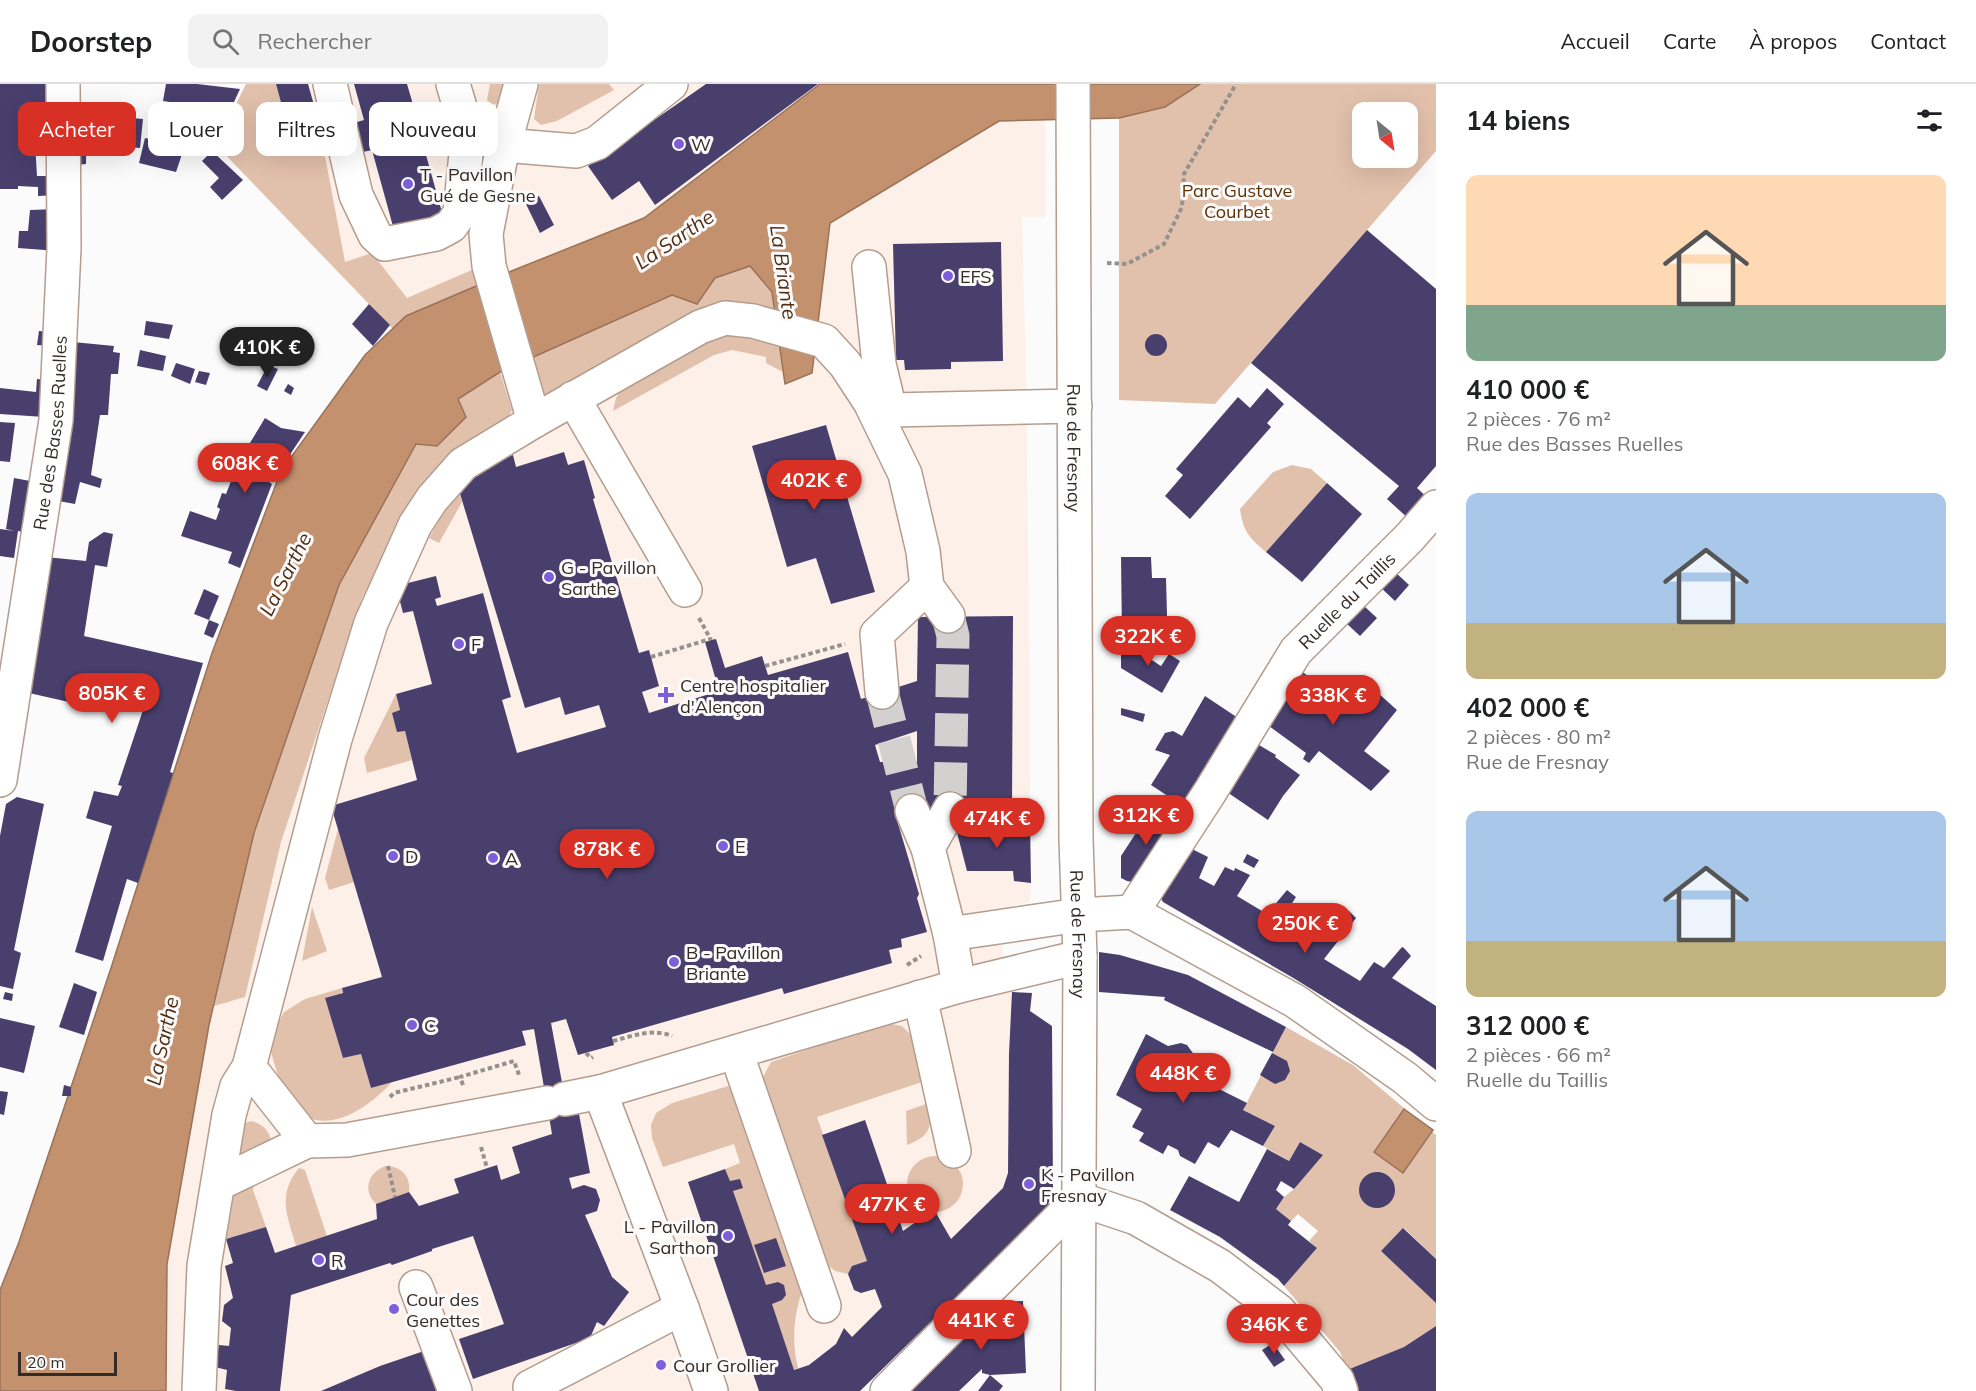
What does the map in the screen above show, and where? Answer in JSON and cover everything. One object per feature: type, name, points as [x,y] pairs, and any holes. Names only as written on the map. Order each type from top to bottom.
[{"type":"street","name":"Rue des Basses Ruelles","points":[[0,780],[56,420],[64,248],[63,84]]},
{"type":"street","points":[[330,84],[357,195],[375,236],[385,244],[436,234],[451,226],[460,213],[466,156]]},
{"type":"street","points":[[453,84],[458,102]]},
{"type":"street","points":[[521,84],[504,145],[486,234],[489,266],[534,421]]},
{"type":"street","points":[[498,143],[576,151],[597,143],[671,84]]},
{"type":"street","name":"Rue de Fresnay","points":[[1073,84],[1076,827],[1080,957],[1078,1391]]},
{"type":"street","points":[[869,267],[879,364],[890,410],[1075,406]]},
{"type":"street","points":[[198,1391],[204,1266],[229,1115],[237,1086],[249,1066],[335,739],[371,623],[415,525],[432,499],[463,464],[573,398],[700,327],[725,318],[753,321],[824,341],[845,364],[870,402],[906,474],[927,587],[948,616]]},
{"type":"street","points":[[573,398],[685,591]]},
{"type":"street","name":"Ruelle du Taillis","points":[[1132,912],[1210,792],[1296,651],[1410,537],[1436,507]]},
{"type":"street","points":[[882,692],[877,634],[927,587]]},
{"type":"street","points":[[928,848],[951,809]]},
{"type":"street","points":[[912,810],[928,848],[950,934],[959,986]]},
{"type":"street","points":[[950,934],[1079,915],[1132,912],[1295,1001],[1406,1078],[1436,1104]]},
{"type":"street","points":[[218,1184],[307,1141],[347,1140],[600,1092],[959,986],[1080,957]]},
{"type":"street","points":[[920,998],[954,1151]]},
{"type":"street","points":[[736,1052],[824,1306]]},
{"type":"street","points":[[249,1066],[307,1141]]},
{"type":"street","points":[[600,1092],[711,1391]]},
{"type":"street","points":[[887,1391],[1079,1199],[1136,1218],[1220,1266],[1279,1311],[1337,1380],[1341,1391]]},
{"type":"street","points":[[416,1287],[454,1391]]},
{"type":"street","points":[[527,1390],[682,1308]]},
{"type":"path","points":[[1073,259],[1127,264],[1164,244],[1182,207],[1184,174],[1236,84]]},
{"type":"path","points":[[765,666],[877,634]]},
{"type":"path","points":[[651,657],[710,639]]},
{"type":"path","points":[[613,1041],[643,1033],[663,1032],[681,1040]]},
{"type":"path","points":[[586,1053],[591,1058],[600,1055]]},
{"type":"shaded area","name":"Centre hospitalier d'Alençon","points":[[246,84],[820,84],[644,218],[509,272],[672,295],[772,292],[785,384],[812,373],[829,223],[999,121],[1045,120],[1046,217],[1022,217],[1027,421],[1030,901],[994,912],[1012,991],[1032,993],[1030,1011],[1052,1026],[1053,1193],[1046,1209],[860,1391],[166,1391],[167,1264],[209,1025],[254,833],[416,443],[406,316],[393,329],[227,156],[244,156],[244,102],[237,102]]},
{"type":"green space","points":[[246,84],[276,84],[281,102],[256,102],[256,156],[325,156],[345,262],[372,253],[407,298],[474,269],[479,285],[406,316],[393,329],[227,156],[244,156],[244,102],[237,102]]},
{"type":"green space","points":[[490,84],[512,84],[500,102],[487,100]]},
{"type":"green space","points":[[539,84],[609,84],[614,90],[557,121],[541,125],[534,119]]},
{"type":"green space","name":"Parc Gustave Courbet","points":[[1200,84],[1436,84],[1436,151],[1215,404],[1119,400],[1119,118],[1165,107]]},
{"type":"green space","points":[[750,266],[772,292],[775,310],[541,399],[529,359],[672,295],[697,304],[715,278]]},
{"type":"green space","points":[[730,333],[779,342],[783,372],[766,363],[766,357],[732,350],[714,355],[613,411],[616,398],[625,385],[712,336]]},
{"type":"green space","points":[[500,372],[512,410],[501,430],[406,515],[362,598],[281,842],[245,997],[214,1006],[254,833],[339,585],[416,443],[458,399]]},
{"type":"green space","points":[[1292,465],[1311,469],[1327,483],[1266,552],[1248,534],[1240,509],[1273,472]]},
{"type":"green space","points":[[458,487],[462,502],[439,543],[429,538]]},
{"type":"green space","points":[[396,694],[412,760],[367,773],[364,758]]},
{"type":"green space","points":[[338,829],[354,882],[329,890],[325,878]]},
{"type":"green space","points":[[312,907],[327,951],[302,961]]},
{"type":"green space","points":[[342,988],[342,993],[325,998],[343,1058],[361,1054],[371,1088],[392,1082],[365,1106],[354,1112],[343,1117],[320,1121],[299,1115],[289,1102],[269,1043],[284,1012],[305,999]]},
{"type":"green space","points":[[886,1023],[902,1026],[911,1035],[925,1081],[817,1117],[867,1261],[848,1274],[835,1271],[825,1263],[764,1090],[763,1077],[771,1062]]},
{"type":"green space","points":[[1286,1027],[1353,1065],[1436,1135],[1436,1259],[1404,1228],[1381,1251],[1436,1303],[1436,1326],[1404,1347],[1347,1370],[1340,1352],[1284,1286],[1317,1248],[1309,1241],[1318,1231],[1298,1214],[1291,1221],[1276,1209],[1322,1154],[1300,1142],[1289,1161],[1263,1146],[1275,1126],[1243,1110]]},
{"type":"green space","points":[[735,1084],[804,1286],[795,1326],[798,1368],[794,1370],[725,1169],[740,1163],[734,1144],[663,1167],[652,1138],[651,1125],[656,1113],[672,1103]]},
{"type":"green space","points":[[929,1103],[928,1130],[921,1138],[907,1145],[906,1111]]},
{"type":"green space","points":[[252,1121],[266,1129],[272,1144],[253,1168],[253,1190],[266,1227],[226,1239],[212,1196],[236,1125]]},
{"type":"green space","points":[[930,1156],[940,1156],[955,1164],[961,1173],[963,1184],[961,1195],[955,1204],[940,1212],[930,1212],[919,1207],[912,1200],[907,1189],[907,1179],[912,1168],[919,1161]]},
{"type":"green space","points":[[385,1166],[391,1166],[404,1173],[407,1177],[409,1192],[376,1204],[369,1193],[369,1182],[374,1173]]},
{"type":"green space","points":[[299,1168],[305,1170],[327,1236],[296,1246],[287,1215],[286,1196],[292,1178]]},
{"type":"water","points":[[820,84],[1200,84],[1165,107],[1119,118],[999,121],[830,223],[812,373],[785,384],[772,292],[750,266],[715,278],[697,304],[672,295],[500,372],[458,399],[466,417],[437,446],[416,444],[339,585],[254,833],[209,1025],[167,1264],[166,1391],[0,1391],[0,1290],[19,1242],[111,968],[212,653],[281,471],[365,355],[406,316],[644,218]]},
{"type":"water","points":[[1404,1109],[1433,1130],[1403,1173],[1374,1152]]},
{"type":"building","points":[[0,84],[53,84],[53,102],[18,102],[18,156],[36,156],[37,176],[57,176],[58,195],[38,196],[38,187],[18,186],[18,189],[0,189]]},
{"type":"building","points":[[166,84],[197,84],[240,89],[234,102],[163,101]]},
{"type":"building","points":[[276,84],[308,84],[313,102],[281,102]]},
{"type":"building","name":"T - Pavillon Gué de Gesne","points":[[354,84],[407,84],[412,102],[369,102],[369,151],[363,152],[357,133],[357,122],[364,120]]},
{"type":"building","name":"W","points":[[706,84],[818,84],[655,205],[639,181],[612,200],[588,166]]},
{"type":"building","points":[[136,118],[143,119],[140,148],[136,148]]},
{"type":"building","points":[[145,138],[148,139],[148,156],[181,156],[176,172],[139,163]]},
{"type":"building","points":[[75,156],[86,156],[86,164],[75,165]]},
{"type":"building","points":[[207,156],[217,156],[243,180],[222,200],[210,187],[219,178],[202,161]]},
{"type":"building","name":"T - Pavillon Gué de Gesne","points":[[374,156],[426,156],[443,216],[394,230]]},
{"type":"building","points":[[539,196],[554,225],[540,233],[525,202]]},
{"type":"building","points":[[58,209],[58,251],[18,248],[19,231],[28,231],[30,210]]},
{"type":"building","points":[[1367,230],[1436,289],[1436,466],[1417,488],[1430,500],[1410,520],[1387,499],[1399,486],[1251,363]]},
{"type":"building","name":"EFS","points":[[1001,242],[1003,361],[951,362],[951,369],[905,370],[904,360],[896,360],[893,244]]},
{"type":"building","points":[[369,304],[390,325],[373,346],[352,324]]},
{"type":"building","points":[[146,321],[173,325],[169,339],[144,335]]},
{"type":"building","points":[[39,331],[53,332],[51,346],[37,345]]},
{"type":"building","points":[[1156,334],[1164,337],[1167,345],[1164,353],[1156,356],[1148,353],[1145,345],[1148,337]]},
{"type":"building","points":[[73,342],[114,346],[113,352],[120,353],[118,374],[111,374],[108,415],[100,415],[91,475],[102,479],[100,488],[80,482],[75,504],[53,500]]},
{"type":"building","points":[[140,350],[166,356],[163,371],[137,366]]},
{"type":"building","points":[[176,363],[195,369],[190,384],[171,376]]},
{"type":"building","points":[[268,365],[278,369],[267,391],[257,386]]},
{"type":"building","points":[[199,371],[210,373],[206,385],[195,382]]},
{"type":"building","points":[[37,379],[47,380],[44,417],[0,414],[0,388],[36,392]]},
{"type":"building","points":[[288,384],[294,388],[291,395],[284,391]]},
{"type":"building","points":[[1267,388],[1284,404],[1267,423],[1271,427],[1190,519],[1165,496],[1183,475],[1176,469],[1238,397],[1250,408]]},
{"type":"building","points":[[265,418],[281,428],[305,432],[289,456],[284,455],[269,482],[272,484],[240,568],[228,563],[232,552],[181,536],[190,511],[216,520],[220,509],[217,507],[222,493],[226,494],[239,461]]},
{"type":"building","points":[[0,422],[15,423],[10,462],[0,461]]},
{"type":"building","points":[[826,425],[875,592],[831,604],[816,558],[787,567],[752,446]]},
{"type":"building","points":[[564,452],[568,465],[584,460],[595,498],[593,499],[639,653],[649,650],[659,686],[642,692],[649,713],[719,691],[705,642],[711,640],[716,639],[725,668],[762,656],[768,675],[848,652],[861,699],[917,681],[918,617],[1013,616],[1012,807],[894,810],[919,894],[917,898],[927,932],[901,939],[902,947],[889,950],[892,963],[784,994],[782,988],[612,1037],[614,1045],[578,1055],[566,1019],[551,1023],[568,1115],[579,1114],[590,1173],[569,1178],[572,1189],[584,1185],[596,1189],[600,1200],[597,1211],[585,1215],[612,1277],[629,1292],[604,1326],[597,1322],[590,1338],[473,1379],[459,1339],[504,1324],[473,1236],[392,1265],[390,1263],[291,1295],[280,1391],[225,1389],[227,1370],[215,1367],[219,1345],[229,1346],[231,1328],[222,1321],[224,1305],[233,1298],[225,1266],[233,1263],[226,1239],[266,1227],[275,1253],[377,1219],[376,1204],[409,1192],[419,1206],[459,1193],[454,1179],[497,1165],[501,1180],[520,1173],[512,1147],[552,1134],[534,1029],[522,1031],[526,1045],[371,1088],[361,1054],[343,1058],[325,998],[343,993],[342,988],[382,977],[331,806],[417,780],[405,731],[397,732],[392,713],[400,710],[396,694],[432,684],[413,611],[403,613],[396,586],[436,576],[441,597],[435,599],[437,606],[483,593],[511,697],[502,700],[517,753],[606,727],[599,705],[565,715],[560,697],[525,708],[458,487],[465,471],[513,455],[516,467]],"holes":[[[917,731],[917,762],[880,762],[875,745]]]},
{"type":"building","points":[[14,478],[41,483],[32,534],[18,531],[14,558],[0,556],[0,529],[15,531],[6,529]]},
{"type":"building","points":[[1327,483],[1362,514],[1302,582],[1266,552]]},
{"type":"building","points":[[104,532],[113,534],[107,567],[95,565],[84,636],[203,663],[170,772],[173,773],[138,883],[127,879],[103,961],[75,952],[112,826],[86,818],[94,791],[118,796],[122,786],[118,785],[147,698],[68,681],[68,686],[94,693],[91,707],[29,693],[46,557],[86,561],[89,542]]},
{"type":"building","points":[[1121,557],[1151,557],[1152,578],[1166,578],[1168,651],[1145,652],[1144,639],[1122,639]]},
{"type":"building","points":[[1393,570],[1409,585],[1395,601],[1378,585]]},
{"type":"building","points":[[204,589],[219,596],[209,620],[194,614]]},
{"type":"building","points":[[1364,606],[1377,618],[1360,636],[1346,623]]},
{"type":"building","points":[[209,620],[219,624],[213,638],[204,634]]},
{"type":"building","points":[[1121,640],[1161,666],[1169,654],[1180,661],[1162,693],[1121,668]]},
{"type":"building","points":[[1299,669],[1334,697],[1344,684],[1369,704],[1378,693],[1397,710],[1364,751],[1390,771],[1371,791],[1319,751],[1309,763],[1303,759],[1306,753],[1265,723]]},
{"type":"building","points":[[1205,696],[1241,720],[1186,808],[1151,785],[1170,755],[1155,750],[1165,733],[1173,731],[1182,736]]},
{"type":"building","points":[[1121,708],[1145,714],[1143,722],[1121,715]]},
{"type":"building","points":[[1254,742],[1276,755],[1275,757],[1300,775],[1268,820],[1224,790]]},
{"type":"building","points":[[17,797],[44,804],[14,950],[21,953],[13,989],[0,986],[0,836],[6,804]]},
{"type":"building","points":[[1170,808],[1183,813],[1133,882],[1121,878],[1121,856],[1136,833],[1144,836],[1155,818],[1162,822]]},
{"type":"building","points":[[1030,824],[1031,883],[1014,881],[1013,871],[967,871],[955,825]]},
{"type":"building","points":[[1190,848],[1208,857],[1199,878],[1214,886],[1225,867],[1234,871],[1235,868],[1250,875],[1237,896],[1267,914],[1287,890],[1296,897],[1278,925],[1302,942],[1315,924],[1320,927],[1331,912],[1342,919],[1349,911],[1356,918],[1324,959],[1360,981],[1374,962],[1384,968],[1402,947],[1404,948],[1411,956],[1392,978],[1436,1006],[1436,1070],[1408,1049],[1295,979],[1163,902],[1158,893]]},
{"type":"building","points":[[1247,854],[1259,860],[1254,868],[1243,862]]},
{"type":"building","points":[[1099,952],[1120,955],[1188,975],[1286,1027],[1273,1052],[1164,1000],[1165,997],[1099,992]]},
{"type":"building","points":[[74,983],[97,992],[84,1035],[59,1027]]},
{"type":"building","points":[[5,992],[13,994],[12,1001],[3,999]]},
{"type":"building","name":"K - Pavillon Fresnay","points":[[1012,992],[1032,993],[1030,1011],[1052,1026],[1053,1193],[1046,1209],[860,1391],[759,1391],[688,1182],[725,1169],[730,1181],[740,1179],[743,1188],[733,1191],[766,1285],[778,1282],[784,1285],[786,1295],[782,1300],[772,1304],[794,1370],[809,1365],[836,1344],[844,1328],[852,1337],[882,1307],[875,1289],[861,1293],[854,1290],[848,1274],[852,1266],[867,1261],[822,1135],[865,1120],[903,1231],[930,1212],[936,1213],[951,1239],[1003,1188],[1008,1173]]},
{"type":"building","points":[[0,1018],[35,1026],[24,1073],[0,1067]]},
{"type":"building","points":[[1146,1034],[1168,1046],[1181,1043],[1187,1045],[1195,1056],[1189,1074],[1247,1103],[1243,1110],[1275,1126],[1263,1146],[1231,1130],[1219,1148],[1208,1142],[1195,1164],[1180,1156],[1178,1150],[1168,1145],[1163,1154],[1139,1141],[1144,1133],[1132,1127],[1142,1109],[1116,1095]]},
{"type":"building","points":[[1272,1053],[1287,1061],[1290,1071],[1285,1080],[1275,1084],[1260,1075]]},
{"type":"building","points":[[64,1085],[71,1087],[71,1096],[62,1096]]},
{"type":"building","points":[[0,1091],[8,1092],[4,1115],[0,1114]]},
{"type":"building","points":[[1300,1142],[1323,1155],[1294,1189],[1281,1181],[1276,1190],[1284,1197],[1276,1209],[1291,1221],[1288,1225],[1317,1248],[1284,1286],[1278,1279],[1220,1237],[1170,1210],[1189,1176],[1239,1202],[1267,1149],[1289,1161]]},
{"type":"building","points":[[1377,1172],[1390,1177],[1395,1190],[1390,1203],[1377,1208],[1364,1203],[1359,1190],[1364,1177]]},
{"type":"building","points":[[1403,1228],[1436,1259],[1436,1303],[1381,1251]]},
{"type":"building","points":[[776,1238],[786,1266],[764,1273],[754,1245]]},
{"type":"building","points":[[1023,1301],[1026,1373],[990,1375],[982,1373],[982,1369],[959,1391],[904,1391],[976,1324],[979,1324],[979,1315],[991,1302]]},
{"type":"building","points":[[1436,1326],[1436,1391],[1354,1391],[1347,1370],[1404,1347]]},
{"type":"building","points":[[1273,1343],[1285,1360],[1274,1367],[1262,1350]]},
{"type":"building","points":[[424,1351],[437,1391],[321,1391],[380,1366]]},
{"type":"building","points":[[990,1375],[1003,1386],[999,1391],[978,1391]]},
{"type":"tunnel","points":[[948,616],[953,636],[950,809]]},
{"type":"tunnel","points":[[882,692],[912,811]]},
{"type":"place","name":"W","points":[[679,144]]},
{"type":"place","name":"T - Pavillon Gué de Gesne","points":[[408,184]]},
{"type":"place","name":"EFS","points":[[948,276]]},
{"type":"place","name":"G - Pavillon Sarthe","points":[[549,577]]},
{"type":"place","name":"F","points":[[459,644]]},
{"type":"place","name":"Centre hospitalier d'Alençon","points":[[666,695]]},
{"type":"place","name":"E","points":[[723,846]]},
{"type":"place","name":"D","points":[[393,856]]},
{"type":"place","name":"A","points":[[493,858]]},
{"type":"place","name":"B - Pavillon Briante","points":[[674,962]]},
{"type":"place","name":"C","points":[[412,1025]]},
{"type":"place","name":"K - Pavillon Fresnay","points":[[1029,1184]]},
{"type":"place","name":"L - Pavillon Sarthon","points":[[728,1236]]},
{"type":"place","name":"R","points":[[319,1260]]},
{"type":"place","name":"Cour des Genettes","points":[[394,1309]]},
{"type":"place","name":"Cour Grollier","points":[[661,1365]]},
{"type":"water label","name":"La Sarthe","points":[[674,239]]},
{"type":"water label","name":"La Briante","points":[[784,272]]},
{"type":"water label","name":"La Sarthe","points":[[285,574]]},
{"type":"water label","name":"La Sarthe","points":[[162,1041]]}]
